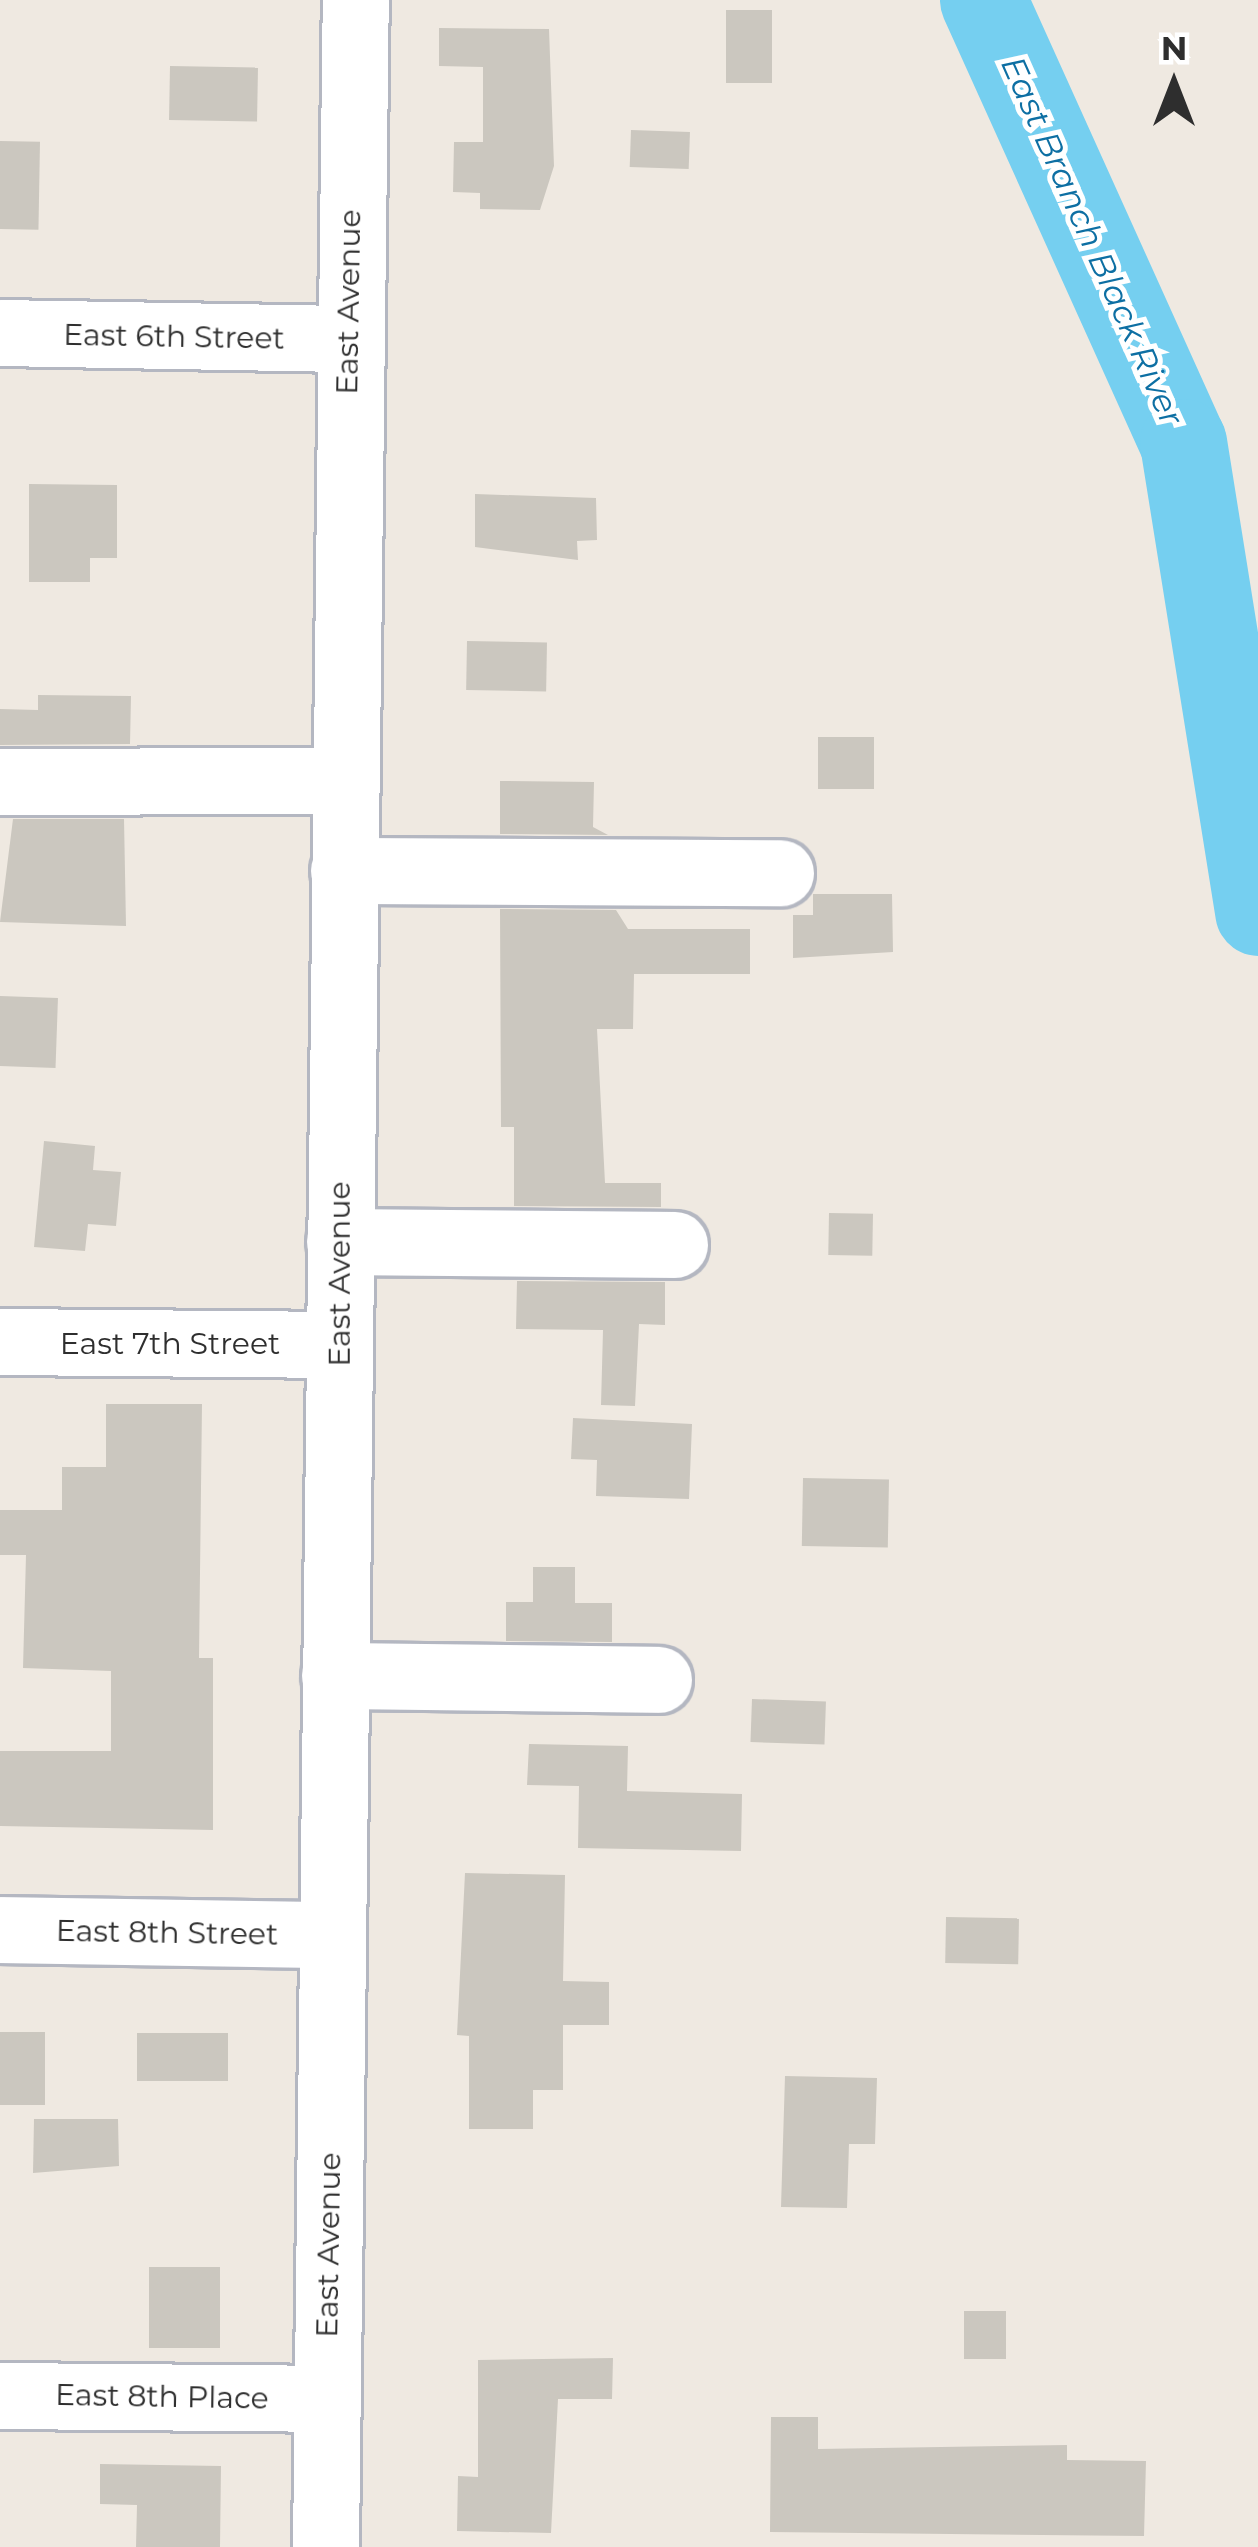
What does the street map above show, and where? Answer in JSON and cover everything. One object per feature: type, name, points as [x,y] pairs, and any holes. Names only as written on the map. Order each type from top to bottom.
[{"type":"street","name":"East Avenue","points":[[326,2547],[348,339],[356,0]]},
{"type":"street","name":"East 6th Street","points":[[0,333],[348,339]]},
{"type":"street","points":[[0,782],[344,782]]},
{"type":"street","points":[[344,872],[781,873]]},
{"type":"street","points":[[340,1242],[675,1245]]},
{"type":"street","name":"East 7th Street","points":[[0,1342],[339,1345]]},
{"type":"street","points":[[335,1676],[659,1680]]},
{"type":"street","name":"East 8th Street","points":[[0,1930],[333,1935]]},
{"type":"street","name":"East 8th Place","points":[[0,2396],[325,2399]]},
{"type":"building","points":[[726,10],[772,10],[772,83],[726,83]]},
{"type":"building","points":[[439,28],[549,29],[554,166],[540,210],[480,209],[480,193],[453,192],[454,142],[483,142],[483,67],[439,66]]},
{"type":"building","points":[[170,66],[258,68],[257,122],[169,120]]},
{"type":"building","points":[[631,130],[690,132],[689,169],[630,167]]},
{"type":"building","points":[[0,141],[40,142],[38,230],[0,229]]},
{"type":"building","points":[[29,484],[117,485],[117,558],[90,558],[90,582],[29,582]]},
{"type":"building","points":[[475,494],[596,498],[597,540],[577,541],[578,560],[475,547]]},
{"type":"building","points":[[467,641],[547,642],[546,691],[466,690]]},
{"type":"building","points":[[38,695],[131,696],[130,744],[0,745],[0,709],[38,710]]},
{"type":"building","points":[[818,737],[874,737],[874,789],[818,789]]},
{"type":"building","points":[[500,781],[594,782],[593,827],[608,835],[500,834]]},
{"type":"building","points":[[13,819],[124,819],[126,926],[0,922]]},
{"type":"building","points":[[813,894],[892,894],[893,952],[793,958],[793,915],[813,915]]},
{"type":"building","points":[[500,909],[616,910],[628,929],[750,929],[750,974],[634,974],[633,1029],[597,1029],[605,1183],[661,1183],[661,1207],[514,1206],[514,1127],[501,1127]]},
{"type":"building","points":[[0,996],[58,998],[56,1068],[0,1066]]},
{"type":"building","points":[[44,1141],[95,1146],[93,1170],[121,1172],[116,1226],[88,1224],[85,1251],[34,1247]]},
{"type":"building","points":[[829,1213],[873,1214],[872,1256],[828,1255]]},
{"type":"building","points":[[517,1281],[665,1282],[665,1325],[639,1324],[635,1406],[601,1405],[603,1330],[516,1329]]},
{"type":"building","points":[[106,1404],[202,1404],[199,1658],[213,1658],[213,1830],[0,1826],[0,1751],[111,1751],[111,1671],[23,1668],[26,1555],[0,1555],[0,1510],[62,1510],[62,1467],[106,1467]]},
{"type":"building","points":[[573,1418],[692,1424],[689,1499],[596,1496],[597,1460],[571,1459]]},
{"type":"building","points":[[803,1478],[889,1480],[888,1547],[802,1546]]},
{"type":"building","points":[[533,1567],[575,1567],[575,1603],[612,1603],[612,1642],[506,1641],[506,1602],[533,1602]]},
{"type":"building","points":[[752,1699],[826,1702],[824,1745],[750,1742]]},
{"type":"building","points":[[529,1744],[628,1746],[627,1791],[742,1794],[741,1851],[578,1848],[579,1786],[527,1785]]},
{"type":"building","points":[[465,1873],[565,1875],[563,1981],[609,1982],[609,2025],[563,2025],[563,2090],[533,2090],[533,2129],[469,2129],[469,2036],[457,2035]]},
{"type":"building","points":[[946,1917],[1019,1918],[1018,1964],[945,1963]]},
{"type":"building","points":[[0,2032],[45,2032],[45,2105],[0,2105]]},
{"type":"building","points":[[137,2033],[228,2033],[228,2081],[137,2081]]},
{"type":"building","points":[[785,2076],[877,2078],[875,2144],[849,2144],[847,2208],[781,2207]]},
{"type":"building","points":[[34,2119],[118,2119],[119,2166],[33,2173]]},
{"type":"building","points":[[149,2267],[220,2267],[220,2348],[149,2348]]},
{"type":"building","points":[[964,2311],[1006,2311],[1006,2359],[964,2359]]},
{"type":"building","points":[[613,2358],[612,2399],[558,2399],[551,2533],[457,2531],[458,2476],[478,2477],[478,2360]]},
{"type":"building","points":[[771,2417],[818,2417],[818,2449],[1067,2445],[1067,2460],[1146,2461],[1144,2536],[770,2532]]},
{"type":"building","points":[[100,2464],[221,2466],[220,2547],[136,2547],[137,2505],[100,2504]]},
{"type":"waterway","name":"East Branch Black River","points":[[983,0],[1183,442],[1258,912]]}]
